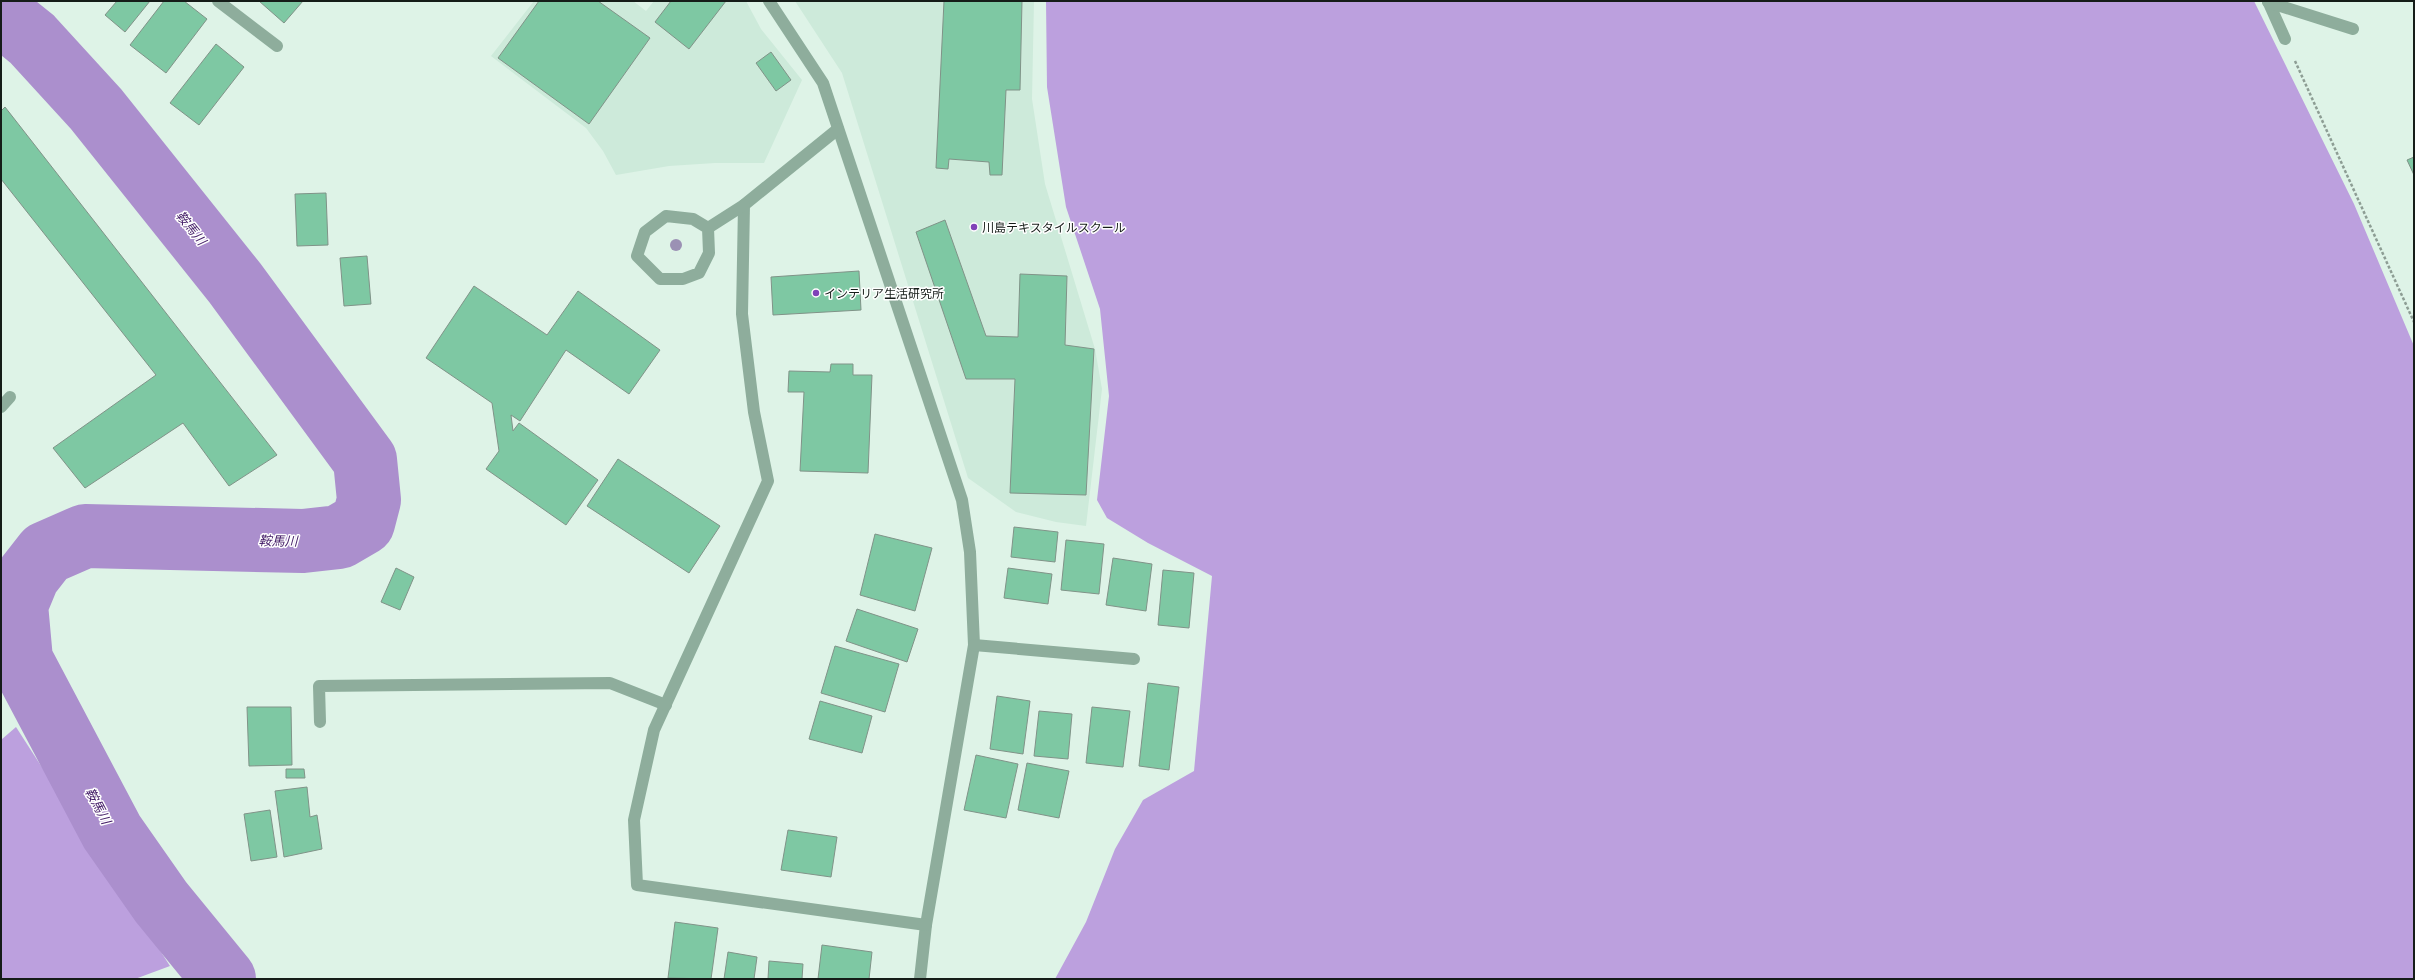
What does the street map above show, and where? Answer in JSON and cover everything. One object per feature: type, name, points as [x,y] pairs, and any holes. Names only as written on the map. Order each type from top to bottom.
[{"type":"street","points":[[218,1],[277,46]]},
{"type":"street","points":[[770,1],[823,83],[962,500],[970,552],[974,645],[926,925],[920,979]]},
{"type":"street","points":[[2268,1],[2353,29]]},
{"type":"street","points":[[2268,1],[2285,39]]},
{"type":"street","points":[[708,228],[744,205],[838,129]]},
{"type":"street","points":[[744,205],[742,314],[754,412],[768,481],[654,730],[634,820],[637,885],[926,925]]},
{"type":"street","points":[[666,216],[693,219],[708,228],[709,253],[699,274],[683,278],[660,279],[637,256],[645,232],[666,216]]},
{"type":"street","points":[[1,407],[10,397]]},
{"type":"street","points":[[974,645],[1134,659]]},
{"type":"street","points":[[320,722],[319,686],[610,683],[666,705]]},
{"type":"path","points":[[2285,39],[2414,322]]},
{"type":"shaded area","points":[[534,1],[633,1],[646,11],[654,1],[746,1],[761,29],[802,80],[764,163],[715,163],[669,166],[616,175],[603,151],[586,128],[491,56]]},
{"type":"shaded area","name":"川島テキスタイルスクール","points":[[795,1],[1034,1],[1032,99],[1045,184],[1095,349],[1102,389],[1086,526],[1056,522],[1016,512],[968,478],[842,73]]},
{"type":"shaded area","points":[[1046,1],[2254,1],[2354,204],[2414,346],[2414,979],[1055,979],[1086,922],[1115,849],[1143,800],[1194,771],[1212,576],[1148,543],[1107,518],[1097,500],[1109,396],[1100,309],[1066,207],[1047,87]]},
{"type":"shaded area","points":[[16,727],[170,966],[135,979],[1,979],[1,740]]},
{"type":"building","points":[[117,1],[150,1],[125,32],[105,15]]},
{"type":"building","points":[[164,1],[184,1],[207,19],[166,73],[130,45]]},
{"type":"building","points":[[259,1],[303,1],[284,23]]},
{"type":"building","points":[[539,1],[598,1],[650,38],[589,124],[498,58]]},
{"type":"building","points":[[671,1],[726,1],[689,49],[655,22]]},
{"type":"building","points":[[944,1],[1022,1],[1020,90],[1006,90],[1002,175],[990,175],[989,162],[949,159],[948,169],[936,168]]},
{"type":"building","points":[[216,44],[244,67],[199,125],[170,103]]},
{"type":"building","points":[[771,52],[791,80],[776,91],[756,63]]},
{"type":"building","points":[[5,107],[277,455],[229,486],[183,423],[85,488],[53,448],[156,375],[1,179],[1,111]]},
{"type":"building","points":[[2414,157],[2414,175],[2407,160]]},
{"type":"building","points":[[326,193],[328,245],[297,246],[295,194]]},
{"type":"building","points":[[945,220],[986,336],[1018,337],[1020,274],[1067,276],[1065,345],[1094,349],[1086,495],[1010,493],[1015,379],[966,379],[916,232]]},
{"type":"building","points":[[367,256],[371,304],[344,306],[340,258]]},
{"type":"building","name":"インテリア生活研究所","points":[[859,271],[861,310],[773,315],[771,277]]},
{"type":"building","points":[[474,286],[547,335],[578,291],[660,350],[629,394],[566,350],[520,421],[511,415],[513,431],[519,423],[598,480],[566,525],[486,469],[499,451],[492,403],[426,358]]},
{"type":"building","points":[[831,364],[853,364],[853,375],[872,375],[868,473],[800,471],[804,392],[788,392],[789,371],[830,372]]},
{"type":"building","points":[[618,459],[720,526],[689,573],[587,506]]},
{"type":"building","points":[[1014,527],[1058,532],[1055,562],[1011,557]]},
{"type":"building","points":[[875,534],[932,548],[915,611],[860,595]]},
{"type":"building","points":[[1066,540],[1104,544],[1099,594],[1061,590]]},
{"type":"building","points":[[1113,558],[1152,564],[1146,611],[1106,605]]},
{"type":"building","points":[[396,568],[414,577],[400,610],[381,602]]},
{"type":"building","points":[[1008,568],[1052,574],[1048,604],[1004,598]]},
{"type":"building","points":[[1163,570],[1194,573],[1189,628],[1158,625]]},
{"type":"building","points":[[857,609],[918,629],[907,662],[846,641]]},
{"type":"building","points":[[835,646],[899,664],[885,712],[821,693]]},
{"type":"building","points":[[1148,683],[1179,687],[1169,770],[1139,766]]},
{"type":"building","points":[[997,696],[1030,701],[1023,754],[990,749]]},
{"type":"building","points":[[820,701],[872,716],[862,753],[809,739]]},
{"type":"building","points":[[247,707],[291,707],[292,765],[249,766]]},
{"type":"building","points":[[1092,707],[1130,711],[1123,767],[1086,763]]},
{"type":"building","points":[[1039,711],[1072,714],[1068,759],[1034,756]]},
{"type":"building","points":[[976,755],[1018,764],[1006,818],[964,810]]},
{"type":"building","points":[[1027,763],[1069,771],[1059,818],[1018,810]]},
{"type":"building","points":[[286,769],[304,769],[305,778],[286,778]]},
{"type":"building","points":[[307,787],[310,817],[317,815],[322,849],[284,857],[275,791]]},
{"type":"building","points":[[270,810],[277,857],[251,861],[244,814]]},
{"type":"building","points":[[788,830],[837,837],[831,877],[781,870]]},
{"type":"building","points":[[675,922],[718,928],[711,979],[668,978]]},
{"type":"building","points":[[822,945],[872,952],[869,979],[818,979]]},
{"type":"building","points":[[728,952],[757,957],[754,979],[724,979]]},
{"type":"building","points":[[769,961],[803,964],[802,979],[768,979]]},
{"type":"waterway","name":"鞍馬川","points":[[1,14],[32,39],[96,109],[235,283],[365,460],[369,500],[363,523],[339,537],[303,541],[85,536],[46,553],[28,576],[16,605],[21,660],[112,832],[161,902],[224,979]]},
{"type":"place","name":"川島テキスタイルスクール","points":[[974,227]]},
{"type":"place","name":"インテリア生活研究所","points":[[816,293]]}]
